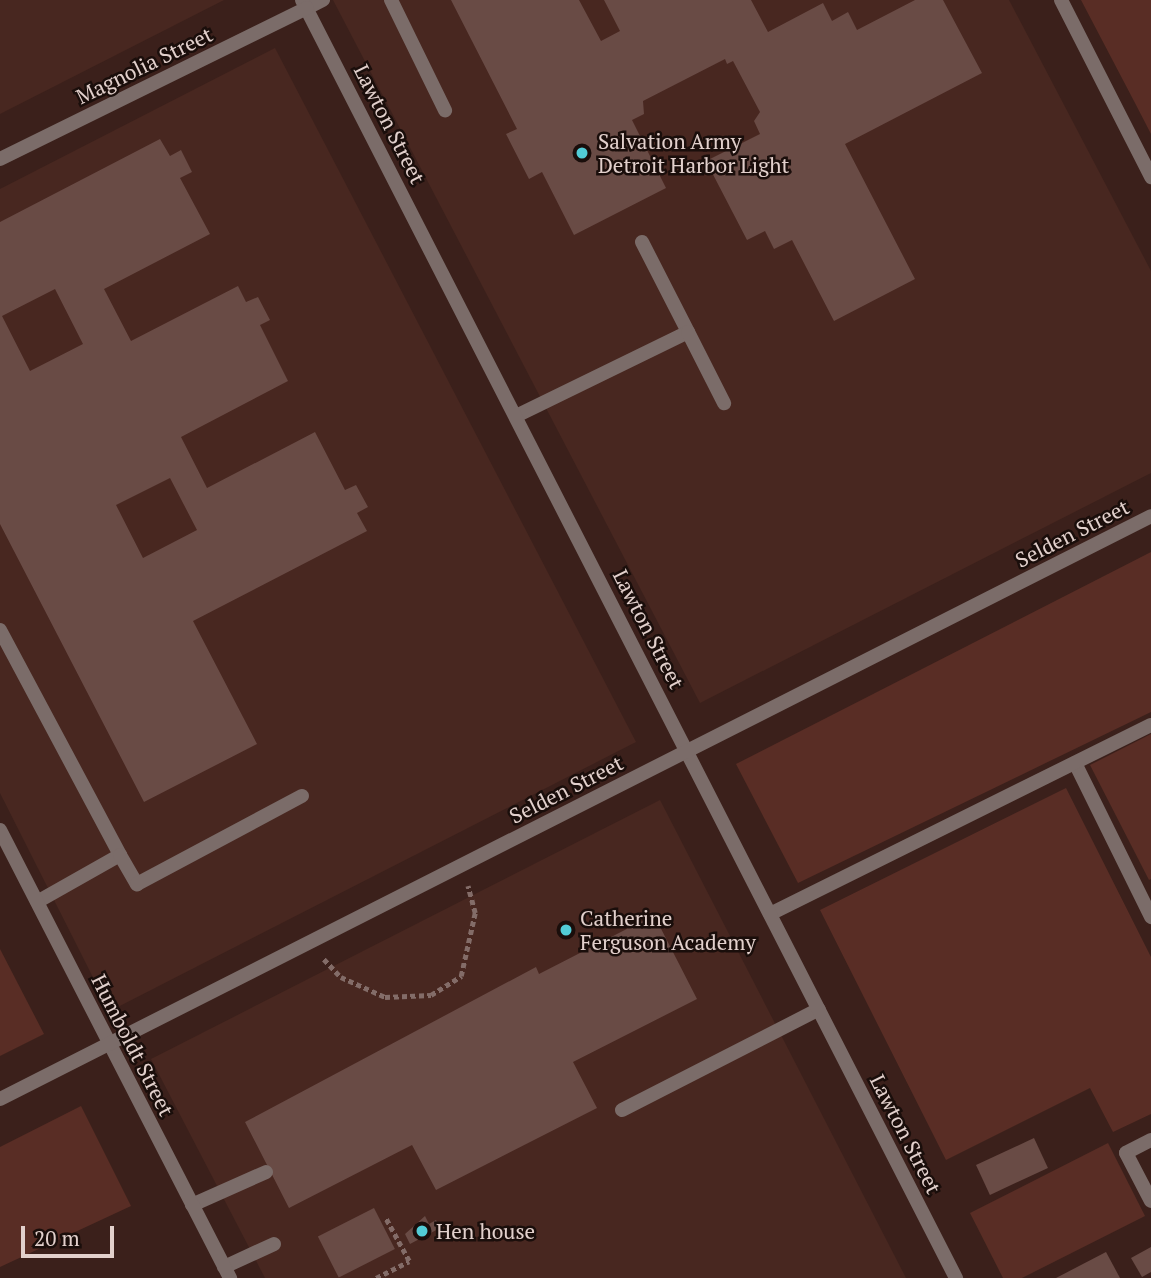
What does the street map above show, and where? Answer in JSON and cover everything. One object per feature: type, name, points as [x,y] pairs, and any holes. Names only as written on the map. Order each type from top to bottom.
[{"type":"street","name":"Magnolia Street","points":[[0,159],[305,4],[323,0]]},
{"type":"street","points":[[391,0],[445,110]]},
{"type":"street","points":[[1061,0],[1151,177]]},
{"type":"street","name":"Lawton Street","points":[[305,4],[956,1278]]},
{"type":"street","points":[[642,242],[724,402]]},
{"type":"street","points":[[516,416],[688,332]]},
{"type":"street","name":"Selden Street","points":[[0,1100],[1151,516]]},
{"type":"street","points":[[1,633],[137,884],[302,796]]},
{"type":"street","points":[[770,914],[1151,725]]},
{"type":"street","points":[[1075,763],[1151,917]]},
{"type":"street","name":"Humboldt Street","points":[[0,830],[227,1273]]},
{"type":"street","points":[[37,902],[120,855]]},
{"type":"street","points":[[622,1110],[819,1009]]},
{"type":"street","points":[[1151,1140],[1126,1153],[1151,1201]]},
{"type":"street","points":[[192,1205],[266,1172]]},
{"type":"street","points":[[227,1273],[274,1244]]},
{"type":"path","points":[[309,943],[341,977],[385,997],[431,995],[461,976],[475,914],[463,865]]},
{"type":"path","points":[[376,1278],[409,1261],[386,1219]]},
{"type":"shaded area","points":[[0,0],[224,0],[0,114]]},
{"type":"shaded area","points":[[333,0],[1009,0],[1151,271],[1151,473],[700,703]]},
{"type":"shaded area","points":[[1081,0],[1151,0],[1151,134],[1135,103]]},
{"type":"shaded area","points":[[275,48],[636,742],[110,1011],[0,793],[0,189]]},
{"type":"shaded area","points":[[1151,552],[1151,712],[798,883],[736,764]]},
{"type":"shaded area","points":[[1151,734],[1151,879],[1149,880],[1090,765]]},
{"type":"shaded area","points":[[1066,788],[1151,957],[1151,1114],[1113,1132],[1090,1088],[946,1160],[820,910]]},
{"type":"shaded area","name":"Catherine Ferguson Academy","points":[[660,800],[906,1278],[265,1278],[151,1059]]},
{"type":"shaded area","points":[[0,949],[44,1034],[0,1056]]},
{"type":"shaded area","points":[[81,1106],[131,1206],[0,1267],[0,1147]]},
{"type":"shaded area","points":[[1108,1143],[1145,1216],[1022,1278],[1003,1278],[970,1213]]},
{"type":"building","name":"Salvation Army Detroit Harbor Light","points":[[451,0],[579,0],[601,41],[620,31],[604,0],[751,0],[768,32],[823,3],[832,21],[848,12],[857,30],[915,0],[943,0],[982,73],[845,144],[915,279],[834,321],[792,240],[774,249],[765,231],[747,240],[706,161],[760,134],[754,121],[760,112],[733,61],[727,64],[725,59],[643,101],[644,114],[632,120],[666,188],[574,235],[542,172],[529,179],[506,134],[517,129]]},
{"type":"building","points":[[160,139],[170,156],[181,150],[192,172],[180,178],[210,234],[104,289],[131,341],[238,286],[246,302],[258,297],[270,320],[260,325],[288,381],[181,437],[207,488],[315,432],[345,490],[356,485],[368,507],[357,513],[367,531],[193,621],[257,744],[144,802],[0,524],[0,222]],"holes":[[[55,289],[83,344],[30,371],[2,316]],[[170,478],[197,530],[143,558],[116,505]]]},
{"type":"building","points":[[654,915],[697,999],[573,1062],[597,1108],[436,1190],[412,1145],[289,1208],[245,1122],[536,967],[539,974]]},
{"type":"building","points":[[1034,1138],[1048,1168],[990,1195],[976,1165]]},
{"type":"building","points":[[374,1208],[395,1249],[339,1278],[318,1237]]},
{"type":"building","name":"Hen house","points":[[425,1216],[429,1224],[436,1220],[440,1228],[410,1244],[405,1234]]},
{"type":"building","points":[[1151,1247],[1151,1272],[1142,1277],[1131,1258]]},
{"type":"building","points":[[1106,1252],[1120,1278],[1056,1278]]},
{"type":"place","name":"Salvation Army Detroit Harbor Light","points":[[582,153]]},
{"type":"place","name":"Catherine Ferguson Academy","points":[[566,930]]},
{"type":"place","name":"Hen house","points":[[422,1231]]}]
